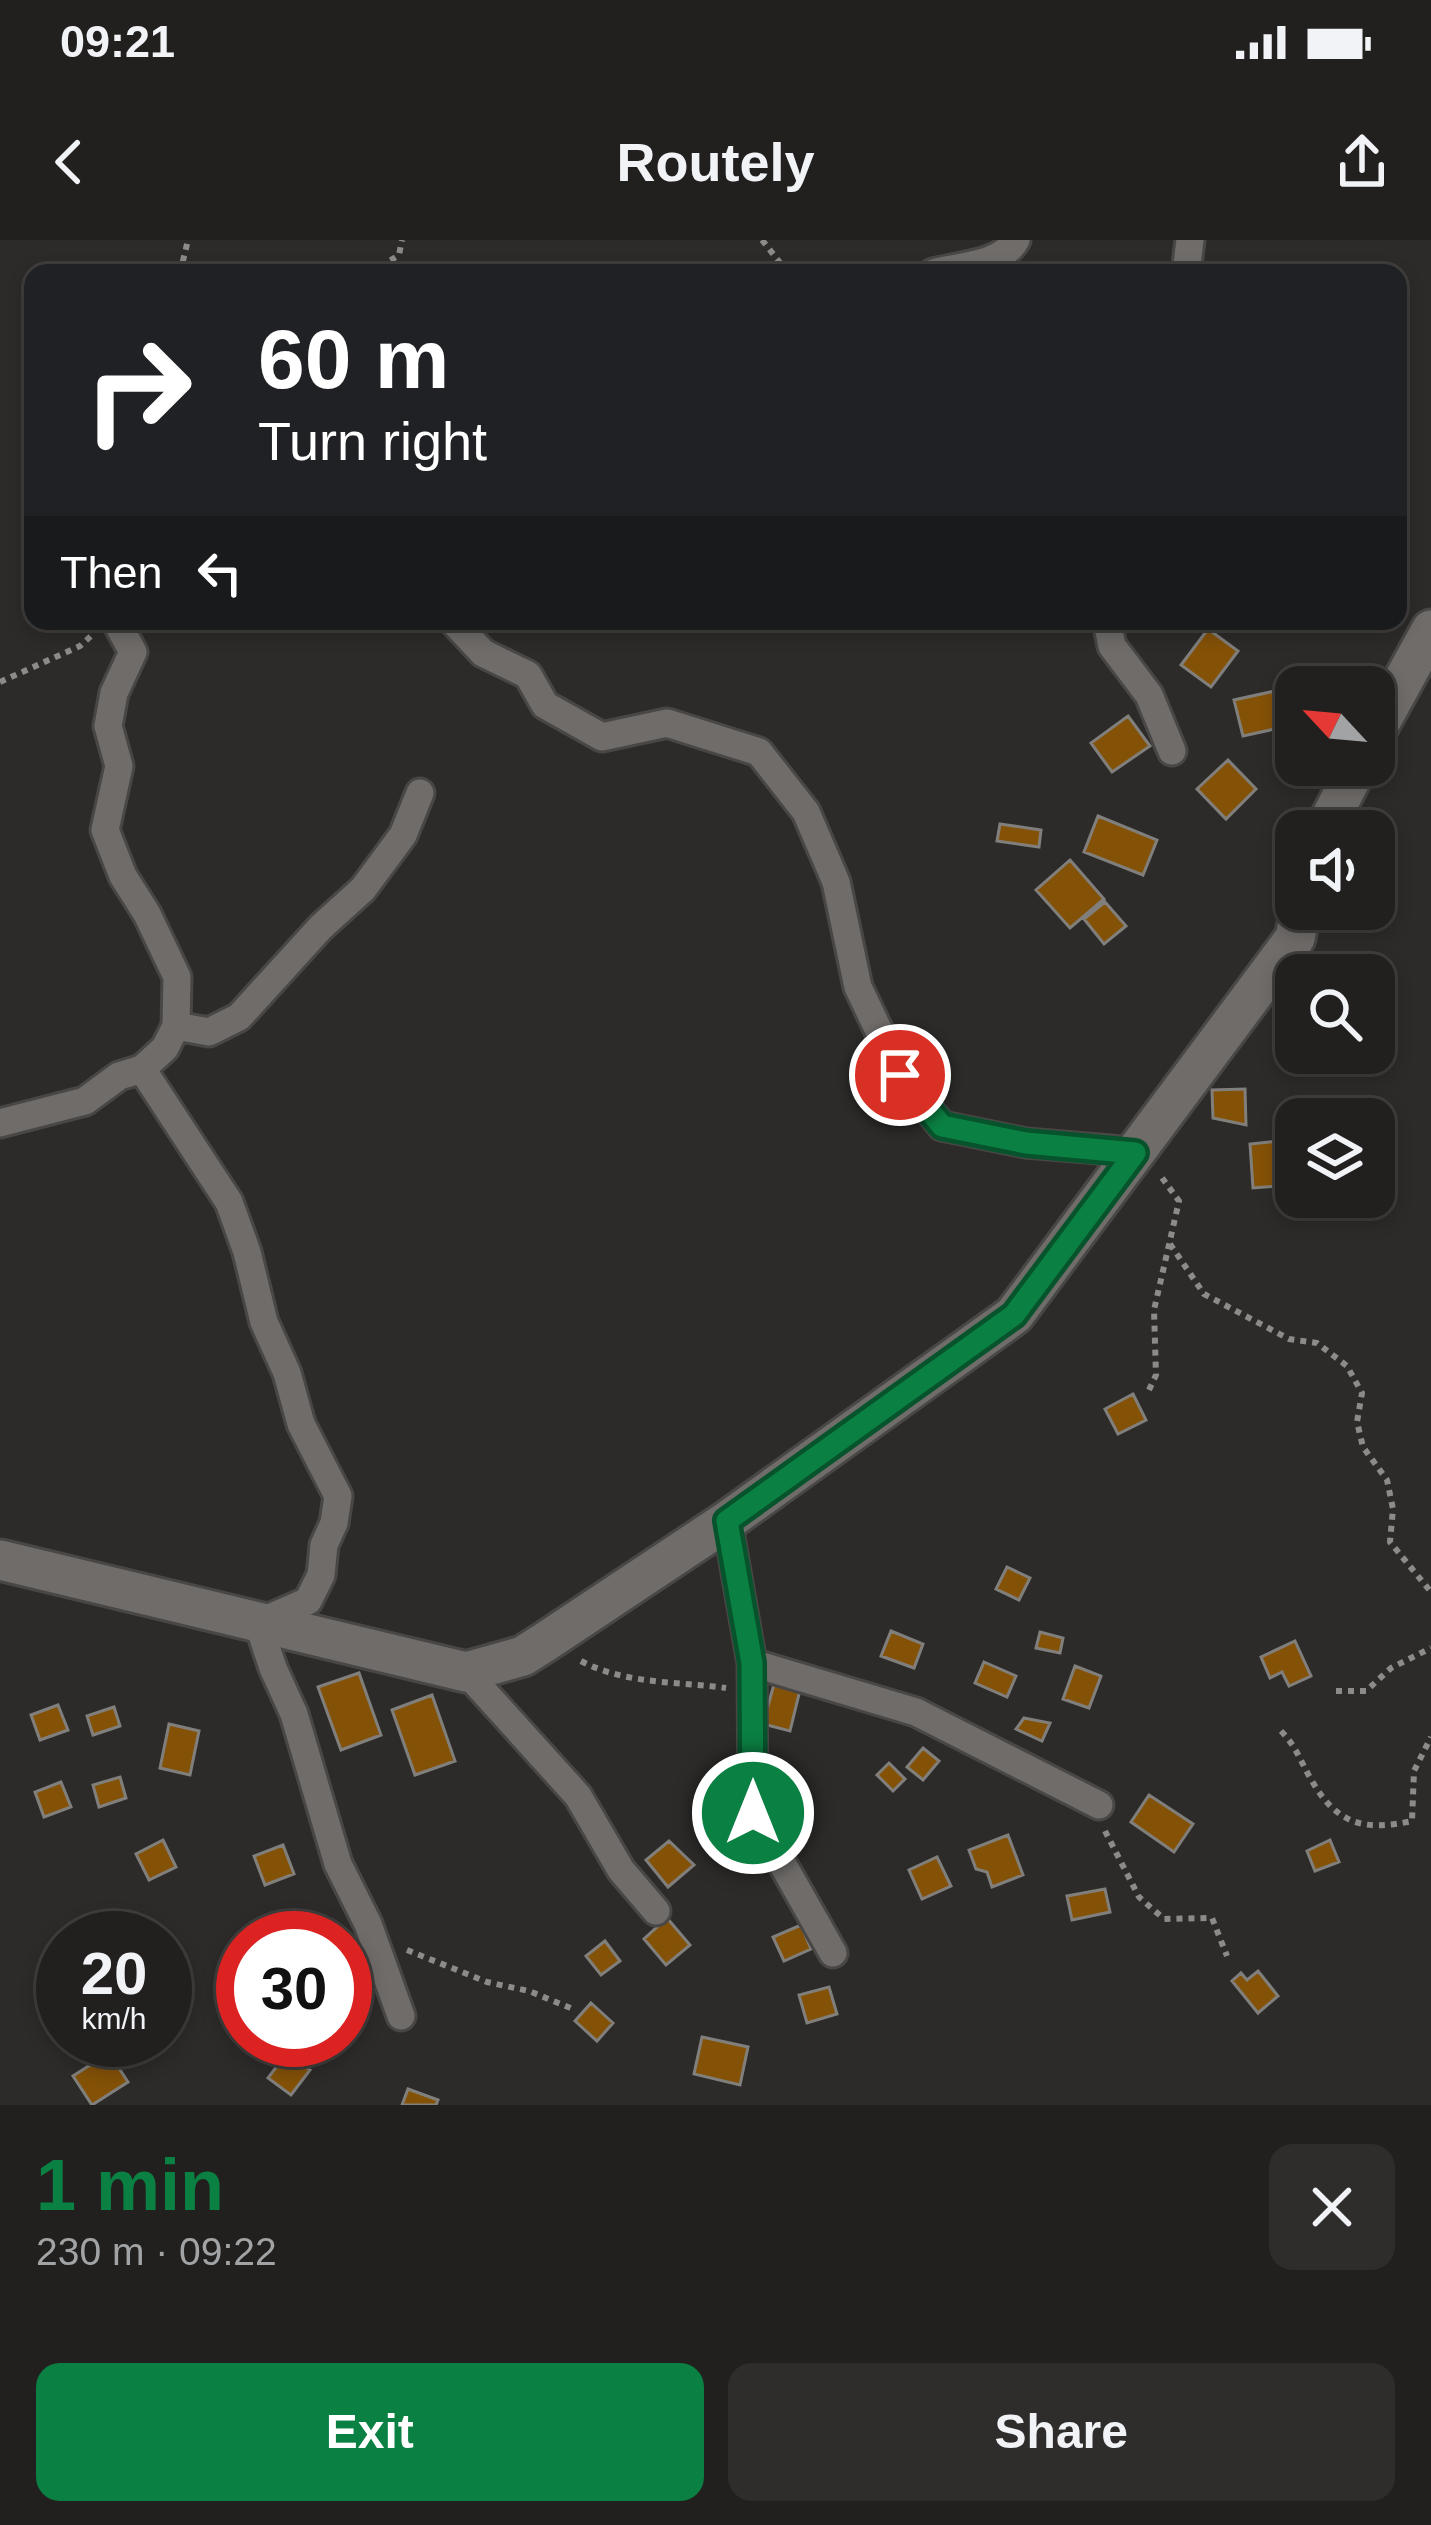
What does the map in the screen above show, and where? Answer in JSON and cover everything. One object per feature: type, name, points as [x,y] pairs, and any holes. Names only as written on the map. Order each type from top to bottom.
[{"type":"street","points":[[975,264],[1010,251],[1016,240]]},
{"type":"street","points":[[0,1123],[86,1101],[118,1076],[142,1069],[165,1048],[176,1026],[177,977],[123,876],[105,830],[118,766],[108,726],[114,693],[133,652],[108,630]]},
{"type":"street","points":[[461,630],[483,653],[528,675],[544,705],[602,737],[667,723],[759,752],[806,812],[836,882],[858,987],[900,1075],[942,1126],[1026,1143],[1135,1153]]},
{"type":"street","points":[[1109,630],[1112,646],[1149,695],[1172,751]]},
{"type":"street","points":[[1395,696],[1431,630]]},
{"type":"street","points":[[176,1026],[208,1032],[239,1017],[298,950],[363,889],[403,836],[420,794]]},
{"type":"street","points":[[0,1560],[466,1672],[523,1656],[727,1521],[1014,1315],[1297,930]]},
{"type":"street","points":[[142,1069],[229,1202],[264,1322],[287,1373],[301,1424],[338,1496],[321,1575],[308,1601],[258,1623]]},
{"type":"street","points":[[727,1521],[752,1663],[753,1813],[833,1953]]},
{"type":"street","points":[[258,1623],[294,1714],[338,1864],[375,1945],[400,2016]]},
{"type":"street","points":[[752,1663],[916,1712],[1099,1804]]},
{"type":"street","points":[[466,1672],[578,1796],[621,1870],[656,1911]]},
{"type":"path","points":[[384,264],[399,255],[402,240]]},
{"type":"path","points":[[761,240],[781,264]]},
{"type":"path","points":[[0,682],[80,646],[101,630]]},
{"type":"path","points":[[1135,1153],[1179,1201],[1154,1310],[1156,1375],[1149,1390]]},
{"type":"path","points":[[1170,1244],[1204,1294],[1289,1339],[1317,1343],[1347,1366],[1362,1393],[1358,1422],[1363,1447],[1387,1480],[1393,1509],[1390,1542],[1431,1592]]},
{"type":"path","points":[[545,1642],[593,1667],[632,1678],[682,1687],[721,1687],[752,1696]]},
{"type":"path","points":[[1336,1691],[1366,1690],[1391,1668],[1431,1648]]},
{"type":"path","points":[[1281,1731],[1296,1746],[1313,1783],[1340,1815],[1376,1829],[1412,1821],[1414,1772],[1431,1737]]},
{"type":"path","points":[[1099,1804],[1107,1840],[1139,1898],[1164,1919],[1212,1918],[1227,1956]]},
{"type":"path","points":[[375,1945],[414,1952],[487,1982],[529,1991],[573,2009]]},
{"type":"building","points":[[1207,630],[1238,651],[1211,687],[1181,665]]},
{"type":"building","points":[[1275,691],[1275,729],[1243,736],[1234,700]]},
{"type":"building","points":[[1128,716],[1150,746],[1112,772],[1091,743]]},
{"type":"building","points":[[1228,760],[1256,789],[1226,819],[1197,789]]},
{"type":"building","points":[[1098,816],[1157,840],[1143,875],[1084,852]]},
{"type":"building","points":[[1000,824],[1041,830],[1039,847],[997,841]]},
{"type":"building","points":[[1070,860],[1104,899],[1070,928],[1036,890]]},
{"type":"building","points":[[1105,902],[1126,926],[1104,944],[1084,919]]},
{"type":"building","points":[[1245,1089],[1246,1125],[1213,1118],[1212,1090]]},
{"type":"building","points":[[1275,1141],[1275,1186],[1253,1188],[1250,1144]]},
{"type":"building","points":[[1133,1394],[1146,1420],[1118,1434],[1105,1409]]},
{"type":"building","points":[[1007,1567],[1030,1578],[1019,1600],[996,1589]]},
{"type":"building","points":[[891,1631],[923,1644],[914,1668],[881,1656]]},
{"type":"building","points":[[1040,1632],[1063,1638],[1060,1653],[1036,1648]]},
{"type":"building","points":[[1295,1641],[1311,1676],[1289,1686],[1282,1672],[1270,1678],[1261,1657]]},
{"type":"building","points":[[984,1662],[1016,1676],[1007,1697],[975,1683]]},
{"type":"building","points":[[1075,1666],[1101,1676],[1089,1708],[1063,1699]]},
{"type":"building","points":[[359,1673],[381,1735],[341,1750],[318,1687]]},
{"type":"building","points":[[774,1684],[800,1690],[790,1731],[763,1724]]},
{"type":"building","points":[[432,1695],[455,1761],[415,1775],[392,1710]]},
{"type":"building","points":[[58,1705],[68,1730],[40,1740],[31,1715]]},
{"type":"building","points":[[114,1707],[120,1726],[93,1735],[87,1716]]},
{"type":"building","points":[[1024,1718],[1050,1723],[1042,1741],[1016,1729]]},
{"type":"building","points":[[169,1724],[199,1731],[190,1775],[160,1768]]},
{"type":"building","points":[[923,1748],[939,1761],[923,1780],[907,1767]]},
{"type":"building","points":[[889,1763],[905,1779],[893,1791],[877,1775]]},
{"type":"building","points":[[120,1777],[126,1798],[99,1807],[93,1785]]},
{"type":"building","points":[[61,1782],[71,1807],[44,1817],[35,1792]]},
{"type":"building","points":[[1149,1795],[1193,1824],[1174,1852],[1131,1822]]},
{"type":"building","points":[[1008,1835],[1023,1875],[992,1887],[987,1872],[976,1869],[969,1850]]},
{"type":"building","points":[[163,1840],[176,1867],[149,1880],[136,1854]]},
{"type":"building","points":[[1330,1840],[1339,1862],[1315,1871],[1307,1851]]},
{"type":"building","points":[[669,1841],[694,1865],[668,1887],[646,1860]]},
{"type":"building","points":[[283,1845],[294,1874],[265,1885],[254,1856]]},
{"type":"building","points":[[937,1857],[951,1886],[922,1899],[909,1870]]},
{"type":"building","points":[[1105,1889],[1110,1912],[1072,1920],[1067,1896]]},
{"type":"building","points":[[667,1918],[690,1945],[666,1965],[644,1939]]},
{"type":"building","points":[[801,1925],[811,1949],[784,1961],[773,1937]]},
{"type":"building","points":[[605,1941],[620,1961],[601,1975],[586,1956]]},
{"type":"building","points":[[1258,1971],[1278,1996],[1258,2013],[1232,1981],[1241,1973],[1247,1980]]},
{"type":"building","points":[[829,1987],[837,2014],[807,2023],[799,1995]]},
{"type":"building","points":[[591,2003],[613,2023],[597,2041],[575,2021]]},
{"type":"building","points":[[702,2037],[748,2047],[740,2085],[694,2074]]},
{"type":"building","points":[[87,2067],[118,2067],[128,2082],[92,2105],[73,2076]]},
{"type":"building","points":[[276,2067],[310,2070],[291,2095],[268,2078]]},
{"type":"building","points":[[408,2089],[438,2100],[436,2105],[402,2105]]},
{"type":"route","points":[[753,1813],[752,1663],[727,1521],[1014,1315],[1135,1153],[1026,1143],[942,1126],[900,1075]]}]
